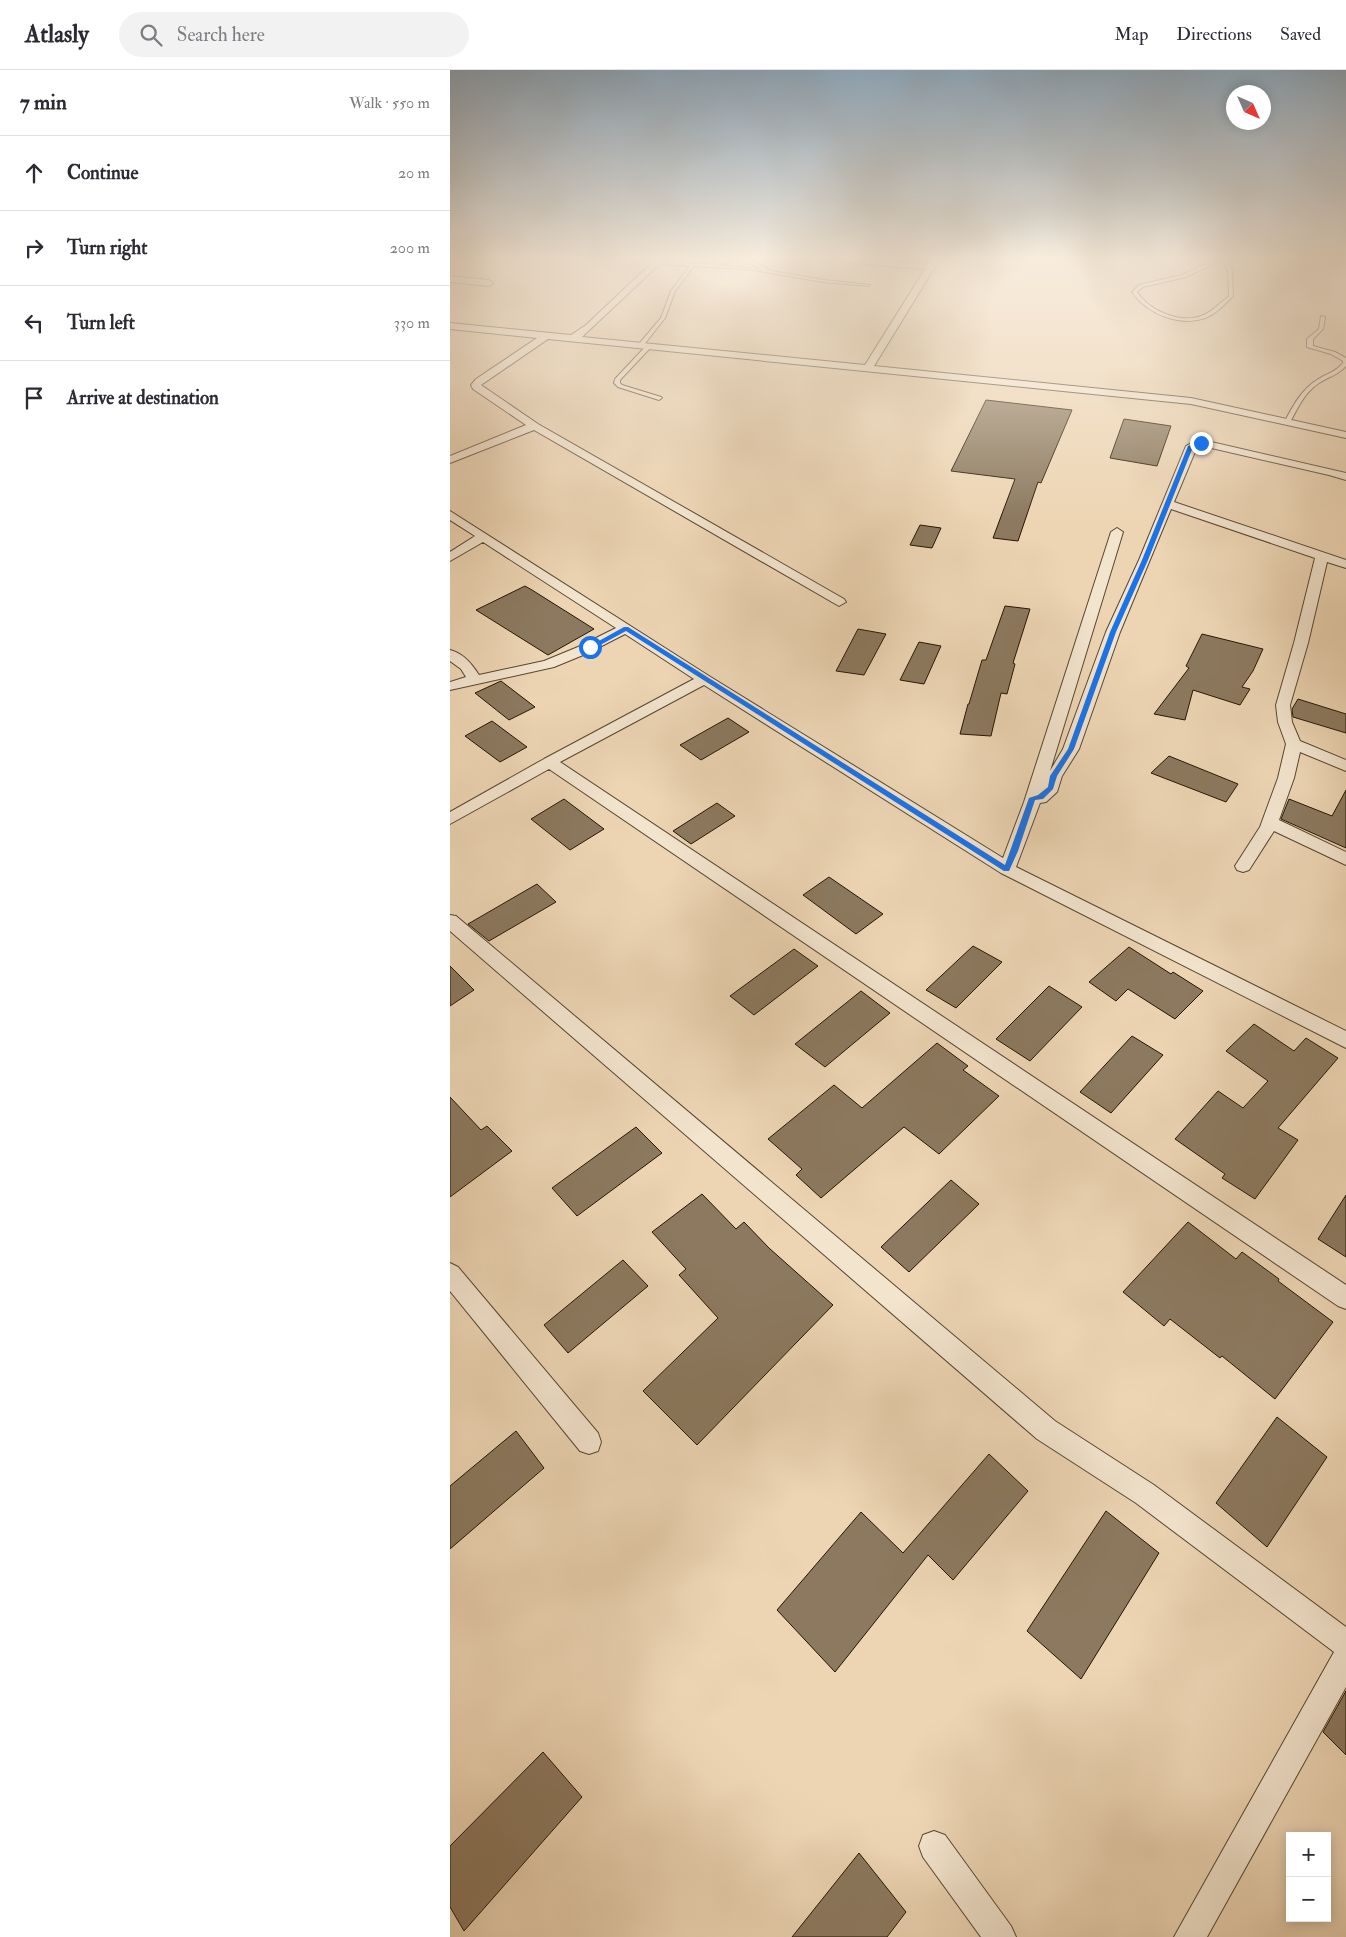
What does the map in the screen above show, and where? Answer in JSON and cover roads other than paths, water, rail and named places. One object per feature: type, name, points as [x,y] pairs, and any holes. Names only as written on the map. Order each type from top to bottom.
[{"type":"street","points":[[534,344],[476,385],[480,391],[534,426],[570,445],[839,602]]},
{"type":"street","points":[[636,344],[1191,401],[1346,434]]},
{"type":"street","points":[[868,368],[883,344]]},
{"type":"street","points":[[450,460],[534,426]]},
{"type":"street","points":[[1032,798],[1040,798],[1051,788],[1054,776],[1071,749],[1113,632],[1191,446],[1201,443],[1332,472],[1346,477]]},
{"type":"street","points":[[1168,504],[1346,564]]},
{"type":"street","points":[[450,515],[704,679],[1006,869],[1346,1040]]},
{"type":"street","points":[[1006,869],[1015,851],[1117,532]]},
{"type":"street","points":[[450,558],[482,537]]},
{"type":"street","points":[[1243,866],[1270,822],[1286,778],[1294,744],[1285,722],[1283,705],[1322,556]]},
{"type":"street","points":[[450,686],[474,678],[537,668],[590,647],[626,628]]},
{"type":"street","points":[[450,646],[474,678]]},
{"type":"street","points":[[450,819],[549,762],[704,679]]},
{"type":"street","points":[[1294,744],[1346,766]]},
{"type":"street","points":[[549,762],[1346,1298]]},
{"type":"street","points":[[1270,822],[1346,859]]},
{"type":"street","points":[[450,921],[1046,1430],[1145,1494],[1346,1644]]},
{"type":"street","points":[[450,1274],[589,1442]]},
{"type":"street","points":[[1190,1937],[1346,1659]]},
{"type":"street","points":[[934,1846],[1000,1937]]},
{"type":"lane","points":[[1288,422],[1300,398],[1308,389],[1315,383],[1338,371],[1346,363],[1346,360],[1340,356],[1310,347],[1310,344]]},
{"type":"lane","points":[[645,345],[616,383],[620,386],[659,398]]}]
